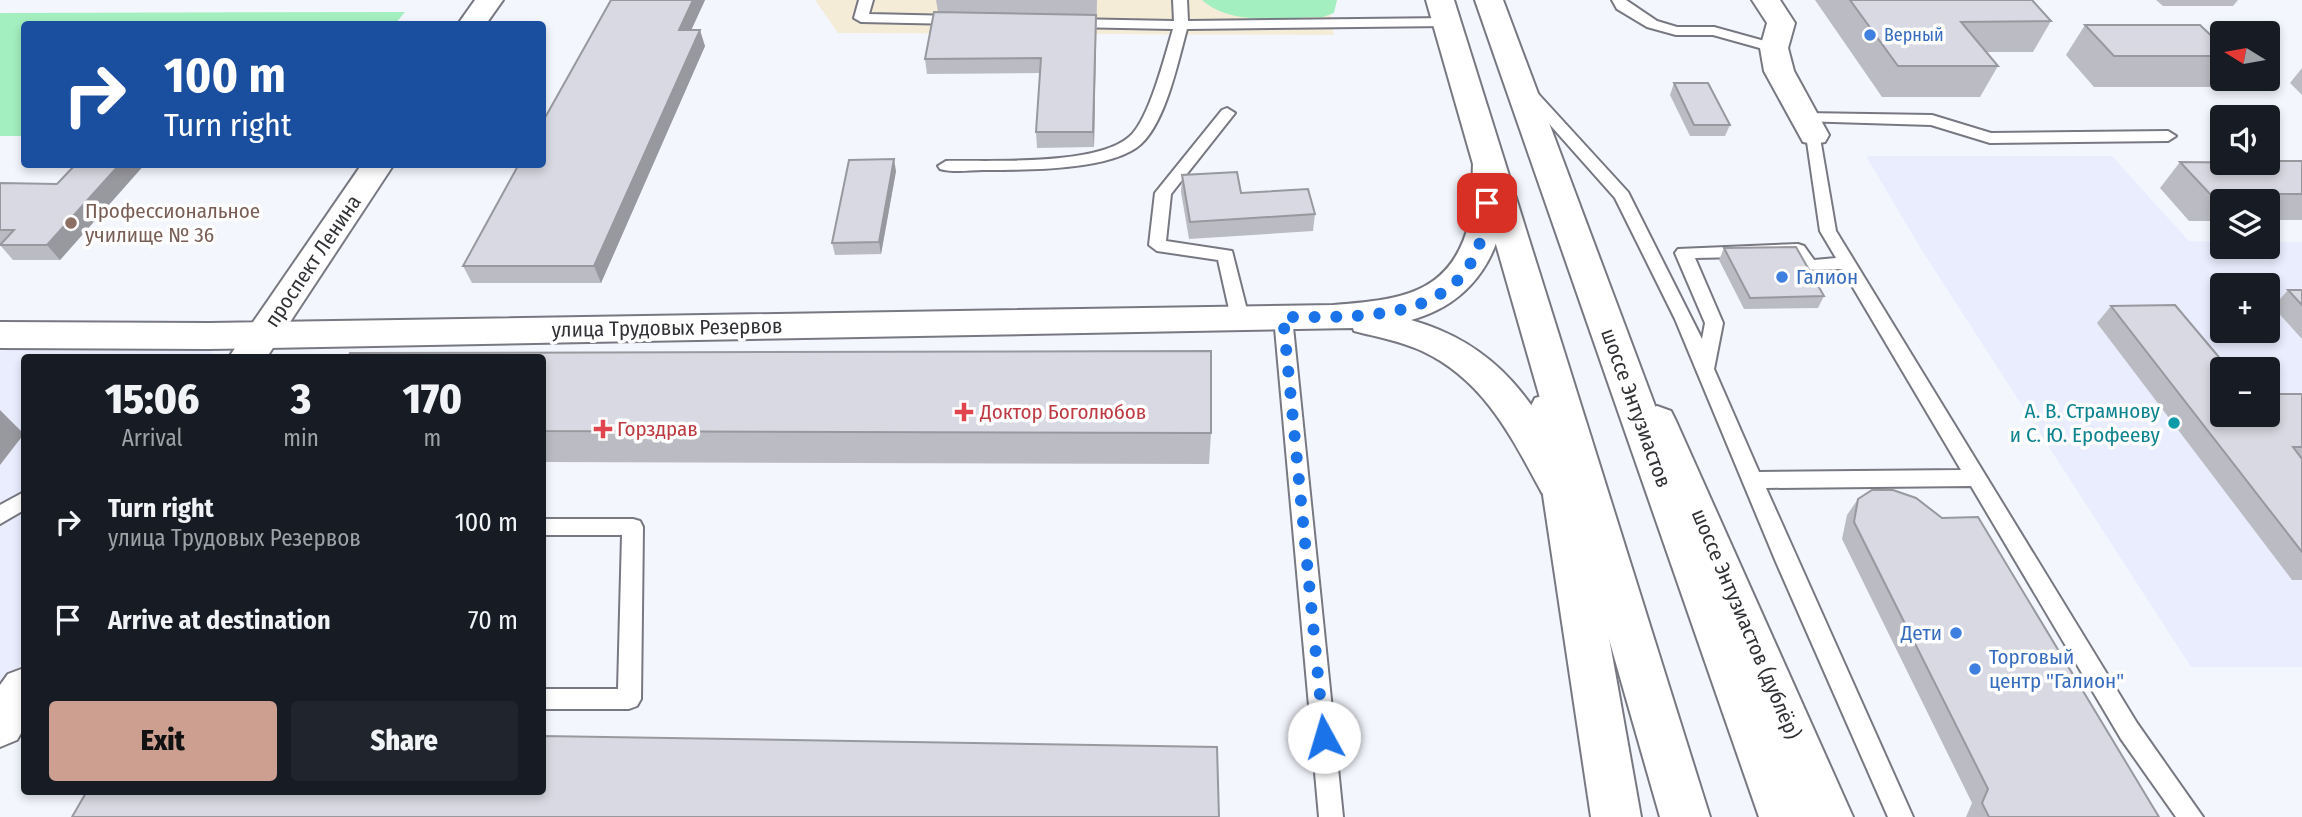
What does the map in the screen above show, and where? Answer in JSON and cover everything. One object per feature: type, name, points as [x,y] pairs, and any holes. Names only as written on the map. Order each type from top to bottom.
[{"type":"main road","points":[[474,21],[489,0]]},
{"type":"main road","name":"шоссе Энтузиастов","points":[[1489,0],[1784,817]]},
{"type":"main road","points":[[1766,0],[1781,23],[1774,48],[1779,71],[1810,126]]},
{"type":"main road","points":[[1443,11],[1685,817]]},
{"type":"main road","name":"улица Трудовых Резервов","points":[[0,335],[255,346],[1333,317],[1391,312],[1425,304],[1448,290],[1467,270],[1486,223],[1489,163]]},
{"type":"main road","name":"проспект Ленина","points":[[255,346],[374,168]]},
{"type":"main road","name":"шоссе Энтузиастов (дублёр)","points":[[1576,241],[1703,523],[1828,817]]},
{"type":"main road","points":[[1533,308],[1616,817]]},
{"type":"main road","name":"улица Трудовых Резервов","points":[[1333,317],[1395,327],[1433,340],[1465,357],[1500,389],[1533,433],[1564,498]]},
{"type":"main road","points":[[0,725],[21,694]]},
{"type":"lane","points":[[866,0],[861,18],[972,21]]},
{"type":"lane","points":[[946,166],[1089,159],[1119,151],[1136,140],[1167,71],[1181,25],[1180,0]]},
{"type":"lane","points":[[1619,0],[1622,6],[1652,24],[1676,31],[1714,31],[1774,48]]},
{"type":"lane","points":[[1055,22],[1181,25],[1443,11]]},
{"type":"lane","points":[[1517,78],[1622,196],[1684,319],[1901,817]]},
{"type":"lane","points":[[1227,113],[1163,193],[1157,245],[1226,255],[1240,318]]},
{"type":"lane","points":[[2168,135],[1990,138],[1932,120],[1810,126],[1828,231],[2129,731],[2191,817]]},
{"type":"lane","points":[[1705,369],[1714,323],[1684,253],[1798,250],[1809,266],[1848,263]]},
{"type":"lane","points":[[1283,317],[1331,817]]},
{"type":"lane","points":[[1752,480],[1976,478]]},
{"type":"lane","points":[[0,516],[21,501]]},
{"type":"lane","points":[[546,527],[634,527],[629,699],[546,699]]},
{"type":"shaded area","points":[[815,0],[1328,0],[1334,35],[838,33]]},
{"type":"shaded area","points":[[1866,156],[2112,156],[2189,241],[2210,242],[2210,259],[2280,259],[2280,242],[2302,242],[2302,667],[2191,667],[1921,249]]},
{"type":"shaded area","points":[[18,345],[180,345],[212,354],[21,354],[21,664],[0,695],[0,351]]},
{"type":"green space","points":[[1202,0],[1337,0],[1334,13],[1323,17],[1260,19],[1228,14]]},
{"type":"green space","points":[[405,12],[398,21],[21,21],[21,136],[0,136],[0,13]]},
{"type":"building","points":[[611,0],[693,0],[679,30],[700,30],[594,266],[463,266],[517,168],[546,168],[546,116]]},
{"type":"building","points":[[1850,0],[2032,0],[2051,21],[1961,22],[1998,66],[1898,66]]},
{"type":"building","points":[[934,12],[1096,15],[1093,132],[1036,132],[1041,58],[925,59]]},
{"type":"building","points":[[2085,25],[2200,25],[2210,35],[2210,56],[2114,56]]},
{"type":"building","points":[[1674,83],[1708,83],[1730,125],[1694,125]]},
{"type":"building","points":[[894,159],[879,242],[832,243],[849,160]]},
{"type":"building","points":[[2280,161],[2302,161],[2302,194],[2280,194],[2280,189],[2210,189],[2210,194],[2180,162],[2210,162],[2210,175],[2280,175]]},
{"type":"building","points":[[72,168],[116,168],[47,245],[0,245],[14,230],[0,230],[0,183],[57,184]]},
{"type":"building","points":[[1237,172],[1241,193],[1308,189],[1315,214],[1190,222],[1182,175]]},
{"type":"building","points":[[1796,247],[1824,296],[1750,298],[1724,248]]},
{"type":"building","points":[[2288,290],[2302,290],[2302,305]]},
{"type":"building","points":[[2175,305],[2219,357],[2210,357],[2210,427],[2280,427],[2280,394],[2302,394],[2302,447],[2293,447],[2302,459],[2302,552],[2111,306]]},
{"type":"building","points":[[1211,351],[1211,433],[546,431],[546,354],[350,353]]},
{"type":"building","name":"Торговый центр \"Галион\"","points":[[1872,490],[1893,490],[1916,498],[1942,518],[1978,517],[2159,817],[1989,817],[1982,803],[1988,789],[1854,522],[1858,499]]},
{"type":"building","points":[[546,736],[1217,747],[1219,817],[72,817],[85,795],[546,795]]},
{"type":"place","name":"Верный","points":[[1870,35]]},
{"type":"place","name":"Профессиональное училище № 36","points":[[71,223]]},
{"type":"place","name":"Галион","points":[[1782,277]]},
{"type":"place","name":"Доктор Боголюбов","points":[[964,412]]},
{"type":"place","name":"А. В. Страмнову и С. Ю. Ерофееву","points":[[2174,423]]},
{"type":"place","name":"Горздрав","points":[[603,429]]},
{"type":"place","name":"Дети","points":[[1956,633]]},
{"type":"place","name":"Торговый центр \"Галион\"","points":[[1975,669]]},
{"type":"route","points":[[1324,737],[1283,317],[1333,317],[1391,312],[1425,304],[1448,290],[1467,270],[1486,223],[1487,203]]}]
